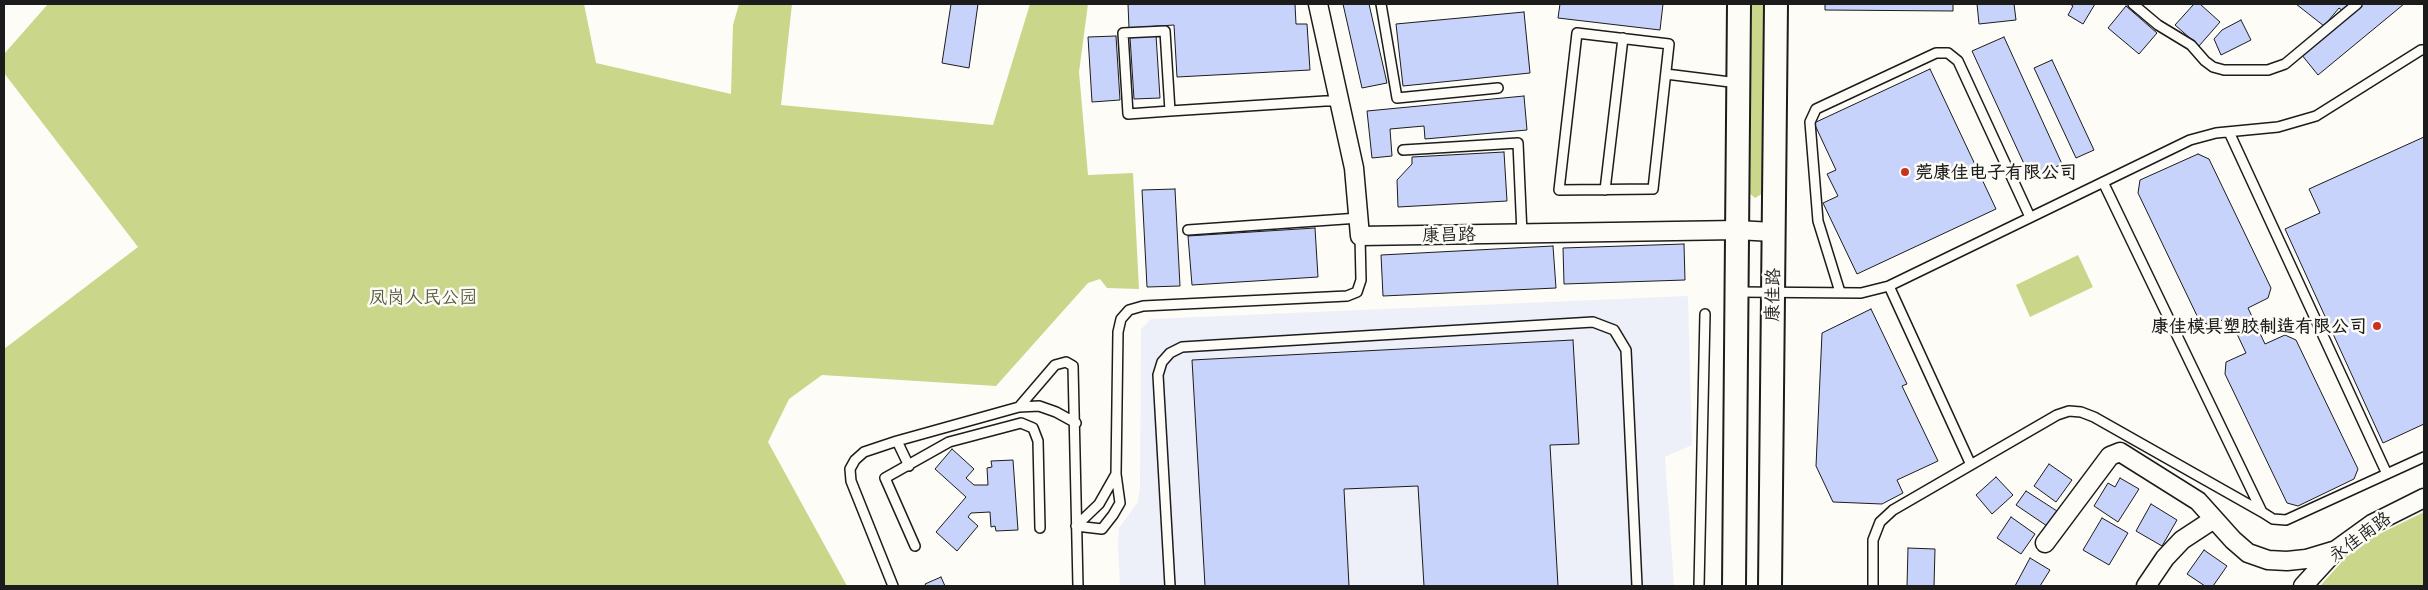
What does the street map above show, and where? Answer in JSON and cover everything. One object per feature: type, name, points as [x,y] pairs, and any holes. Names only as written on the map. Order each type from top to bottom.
[{"type":"street","points":[[1318,4],[1354,168],[1360,236]]},
{"type":"street","name":"康佳路","points":[[1734,586],[1739,4]]},
{"type":"street","name":"康佳路","points":[[1770,586],[1776,4]]},
{"type":"street","name":"康昌路","points":[[1360,236],[1737,230],[1774,232]]},
{"type":"street","points":[[2045,543],[2110,456],[2120,452],[2198,501],[2240,547],[2258,557],[2277,561],[2297,560],[2336,550]]},
{"type":"street","name":"永佳南路","points":[[2303,586],[2336,550],[2372,524],[2424,498]]},
{"type":"street","points":[[2146,586],[2165,558],[2182,540],[2214,519]]},
{"type":"lane","points":[[1381,4],[1397,98],[1498,88]]},
{"type":"lane","points":[[2133,4],[2158,25],[2191,45],[2213,67],[2224,70],[2268,70],[2284,64],[2357,4]]},
{"type":"lane","points":[[1170,111],[1164,31],[1123,33],[1128,114],[1340,100]]},
{"type":"lane","points":[[1577,33],[1669,44],[1666,74],[1653,190],[1559,190],[1577,33]]},
{"type":"lane","points":[[1605,190],[1622,38]]},
{"type":"lane","points":[[1736,292],[1861,292],[1889,286],[2190,140],[2229,132],[2278,127],[2316,116],[2421,50],[2424,50]]},
{"type":"lane","points":[[1840,292],[1818,221],[1810,122],[1816,109],[1936,52],[1948,53],[1958,61],[2030,217]]},
{"type":"lane","points":[[1666,74],[1738,83]]},
{"type":"lane","points":[[2229,132],[2387,474]]},
{"type":"lane","points":[[1403,150],[1518,143],[1522,234]]},
{"type":"lane","points":[[2103,182],[2262,512]]},
{"type":"lane","points":[[1188,230],[1359,218]]},
{"type":"lane","points":[[1076,526],[1102,529],[1120,502],[1116,474],[1118,332],[1121,319],[1129,310],[1143,306],[1347,296],[1356,292],[1361,280],[1360,236]]},
{"type":"lane","points":[[1889,286],[1971,465]]},
{"type":"lane","points":[[1699,586],[1705,314]]},
{"type":"lane","points":[[1170,586],[1158,375],[1162,362],[1170,353],[1182,348],[1593,322],[1614,330],[1626,350],[1637,586]]},
{"type":"lane","points":[[1019,407],[1055,365],[1066,362],[1073,366],[1076,423],[1078,586]]},
{"type":"lane","points":[[893,586],[851,482],[850,470],[855,460],[864,452],[897,441],[1019,407],[1038,406],[1056,412],[1076,423]]},
{"type":"lane","points":[[1872,586],[1873,540],[1880,522],[1893,510],[2057,415],[2069,411],[2081,412],[2094,417],[2273,519],[2286,520],[2424,457]]},
{"type":"lane","points":[[915,546],[885,478],[949,442],[1021,423],[1033,428],[1038,441],[1040,528]]},
{"type":"lane","points":[[897,441],[909,466]]},
{"type":"lane","points":[[1076,526],[1099,504],[1116,474]]},
{"type":"shaded area","points":[[1688,296],[1692,445],[1665,457],[1674,586],[1120,586],[1119,528],[1138,502],[1140,486],[1141,329],[1151,319]]},
{"type":"green space","name":"凤岗人民公园","points":[[48,4],[584,4],[596,63],[731,94],[733,25],[739,4],[792,4],[781,105],[993,125],[1030,4],[1088,4],[1079,72],[1088,175],[1133,173],[1139,289],[1107,288],[1100,279],[1088,283],[996,386],[822,375],[789,399],[768,442],[847,586],[4,586],[4,349],[138,247],[4,73],[4,54]]},
{"type":"green space","points":[[1748,4],[1767,4],[1765,192],[1755,198],[1748,192]]},
{"type":"green space","points":[[2078,255],[2093,287],[2030,317],[2016,285]]},
{"type":"green space","points":[[2424,512],[2424,586],[2320,586],[2357,545]]},
{"type":"building","points":[[951,4],[978,4],[969,68],[942,63]]},
{"type":"building","points":[[1128,4],[1295,4],[1296,24],[1307,24],[1310,70],[1177,77],[1174,25],[1129,28]]},
{"type":"building","points":[[1343,4],[1369,4],[1387,83],[1362,88]]},
{"type":"building","points":[[1560,4],[1663,4],[1660,30],[1558,18]]},
{"type":"building","points":[[1825,4],[1953,4],[1953,11],[1825,10]]},
{"type":"building","points":[[1977,4],[2014,4],[2016,20],[1979,24]]},
{"type":"building","points":[[2070,4],[2095,4],[2083,24],[2068,15],[2073,6]]},
{"type":"building","points":[[2194,4],[2200,4],[2220,22],[2199,46],[2175,25]]},
{"type":"building","points":[[2296,4],[2351,4],[2344,12],[2339,8],[2324,26]]},
{"type":"building","points":[[2362,4],[2404,4],[2318,75],[2301,54]]},
{"type":"building","points":[[2126,6],[2157,33],[2139,54],[2108,28]]},
{"type":"building","points":[[1524,12],[1530,73],[1403,86],[1396,24]]},
{"type":"building","points":[[2241,20],[2251,40],[2221,55],[2214,39],[2222,30]]},
{"type":"building","points":[[1156,35],[1160,98],[1134,99],[1130,37]]},
{"type":"building","points":[[1116,36],[1120,100],[1092,102],[1088,37]]},
{"type":"building","points":[[2004,37],[2062,164],[2031,179],[1972,51]]},
{"type":"building","points":[[2052,60],[2094,150],[2076,158],[2034,68]]},
{"type":"building","name":"莞康佳电子有限公司","points":[[1930,69],[1996,209],[1857,274],[1823,203],[1838,196],[1827,174],[1836,170],[1814,123]]},
{"type":"building","points":[[1524,96],[1527,130],[1425,139],[1424,126],[1390,129],[1392,156],[1372,158],[1367,111]]},
{"type":"building","name":"康佳模具塑胶制造有限公司","points":[[2424,137],[2424,424],[2383,443],[2285,229],[2320,213],[2309,189]]},
{"type":"building","points":[[1504,152],[1507,201],[1398,207],[1397,180],[1412,164],[1412,157]]},
{"type":"building","points":[[2198,154],[2209,159],[2271,288],[2268,298],[2248,308],[2265,344],[2285,335],[2296,340],[2358,469],[2354,479],[2298,506],[2287,503],[2225,374],[2226,362],[2246,353],[2229,317],[2211,325],[2200,322],[2138,193],[2140,180]]},
{"type":"building","points":[[1175,189],[1180,286],[1147,287],[1142,190]]},
{"type":"building","points":[[1315,228],[1318,277],[1192,285],[1188,236]]},
{"type":"building","points":[[1684,244],[1685,280],[1564,284],[1563,248]]},
{"type":"building","points":[[1553,246],[1556,288],[1383,296],[1381,255]]},
{"type":"building","points":[[1871,309],[1907,384],[1902,386],[1938,461],[1897,480],[1903,493],[1882,504],[1833,502],[1816,466],[1822,333]]},
{"type":"building","points":[[1573,340],[1579,444],[1550,445],[1558,586],[1424,586],[1418,486],[1344,489],[1349,586],[1205,586],[1192,360]]},
{"type":"building","points":[[952,449],[974,469],[966,478],[974,485],[988,485],[987,468],[992,467],[991,461],[1013,460],[1018,530],[996,531],[995,526],[991,527],[990,512],[971,513],[968,517],[978,526],[957,551],[936,532],[966,497],[935,469]]},
{"type":"building","points":[[2049,464],[2072,480],[2056,502],[2034,486]]},
{"type":"building","points":[[1996,477],[2013,495],[1992,514],[1976,495]]},
{"type":"building","points":[[2120,478],[2139,489],[2118,522],[2094,506],[2108,483],[2115,487]]},
{"type":"building","points":[[2026,491],[2057,511],[2047,526],[2016,505]]},
{"type":"building","points":[[2151,504],[2177,520],[2162,546],[2136,531]]},
{"type":"building","points":[[2011,517],[2035,534],[2021,554],[1997,538]]},
{"type":"building","points":[[2102,518],[2128,533],[2109,565],[2083,550]]},
{"type":"building","points":[[1908,548],[1935,549],[1934,586],[1907,586]]},
{"type":"building","points":[[2204,550],[2227,566],[2213,586],[2205,586],[2187,574]]},
{"type":"building","points":[[2030,558],[2050,570],[2040,586],[2015,586]]},
{"type":"building","points":[[941,577],[945,586],[926,586],[925,584]]},
{"type":"place","name":"莞康佳电子有限公司","points":[[1905,172]]},
{"type":"place","name":"康佳模具塑胶制造有限公司","points":[[2377,326]]}]
